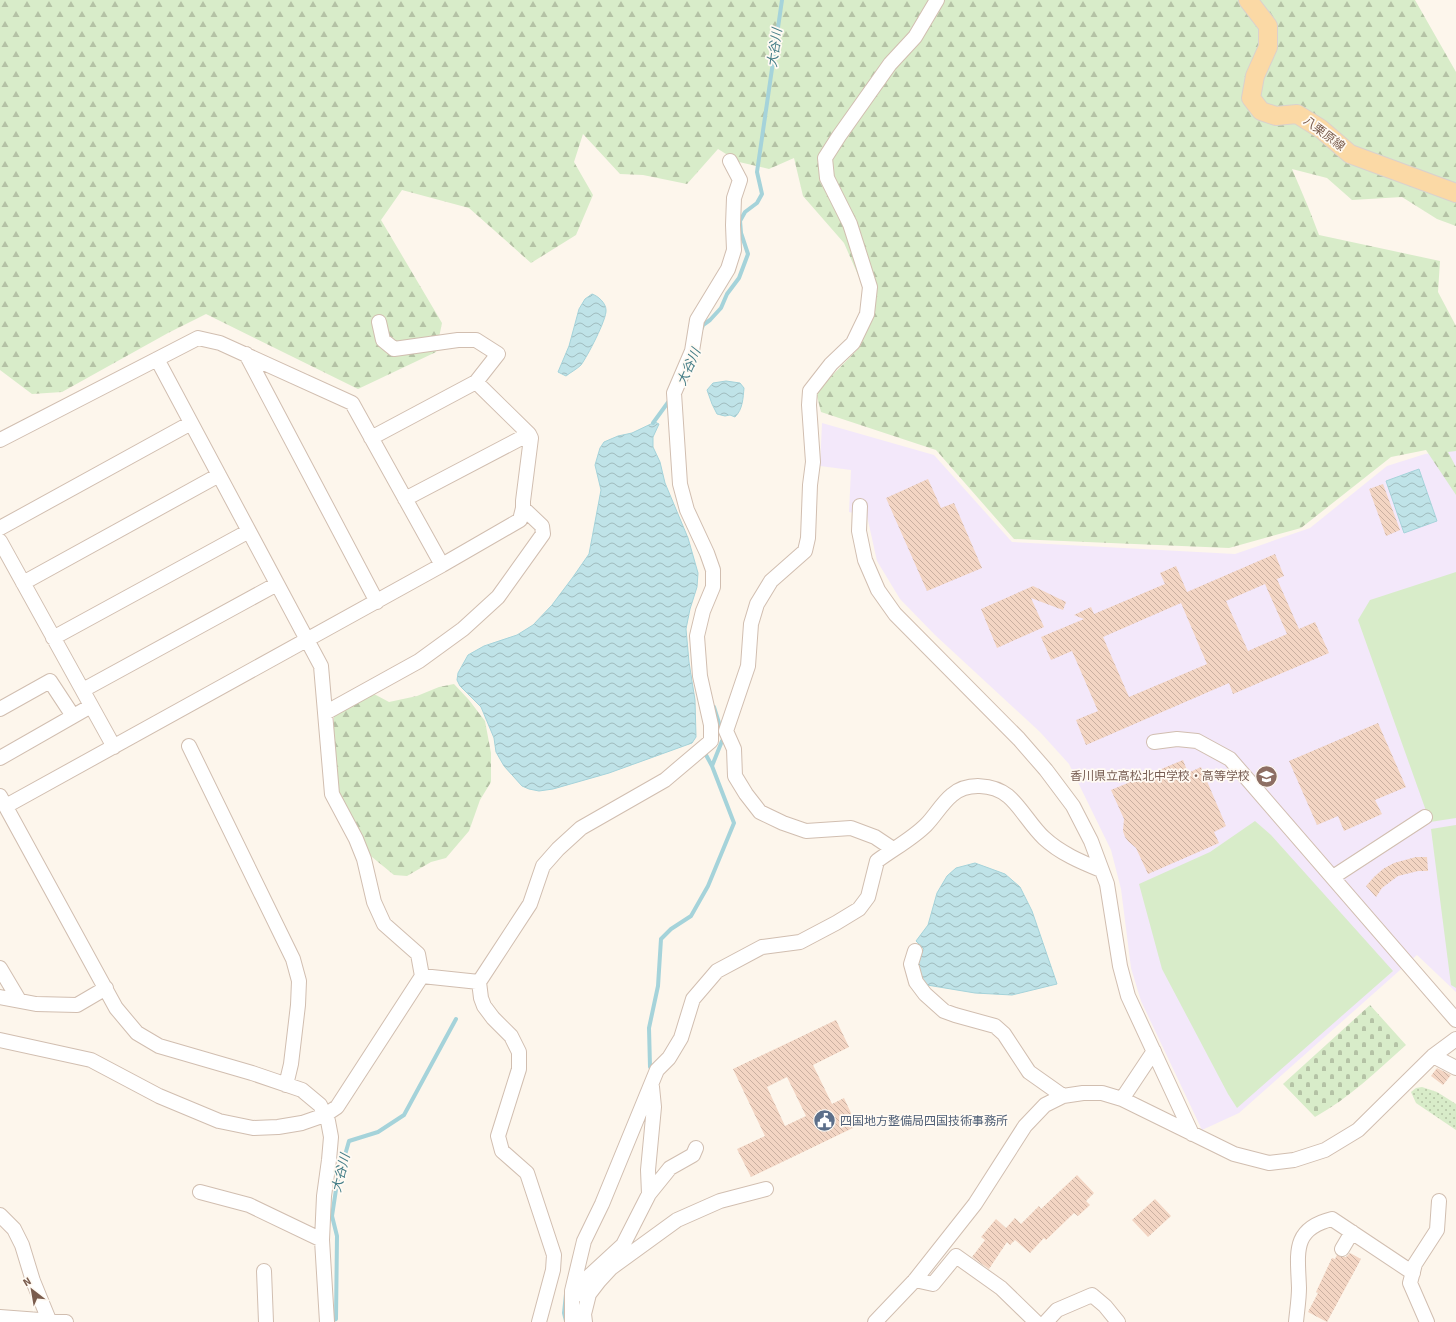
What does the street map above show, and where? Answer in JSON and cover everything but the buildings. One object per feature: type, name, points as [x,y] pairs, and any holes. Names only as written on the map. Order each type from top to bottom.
[{"type":"main road","name":"八栗原線","points":[[1248,0],[1268,26],[1268,47],[1255,76],[1251,98],[1261,111],[1276,116],[1297,114],[1321,129],[1350,154],[1456,193]]},
{"type":"street","points":[[539,1322],[552,1270],[554,1255],[527,1173],[502,1151],[498,1136],[519,1069],[519,1052],[512,1036],[493,1018],[484,1006],[481,998],[479,982],[530,904],[543,866],[558,849],[580,828],[664,780],[711,741],[726,731],[748,666],[751,624],[757,604],[771,581],[805,551],[808,538],[810,485],[813,462],[809,405],[810,391],[831,364],[853,343],[867,314],[870,287],[850,224],[827,178],[825,158],[890,64],[915,37],[937,0]]},
{"type":"street","points":[[711,741],[711,725],[700,676],[697,636],[703,611],[713,587],[713,570],[707,553],[687,510],[680,484],[674,393],[692,351],[697,320],[728,269],[734,250],[734,198],[740,180],[730,161]]},
{"type":"street","points":[[372,438],[476,382],[498,354],[476,340],[458,340],[394,349],[384,340],[379,322]]},
{"type":"street","points":[[0,440],[198,338],[220,342],[352,403],[442,566]]},
{"type":"street","points":[[246,354],[377,602]]},
{"type":"street","points":[[0,1040],[91,1060],[159,1096],[220,1120],[253,1128],[278,1127],[302,1123],[325,1115],[337,1107],[422,976],[418,954],[384,924],[374,902],[364,859],[356,838],[332,794],[321,666],[157,359]]},
{"type":"street","points":[[327,1322],[322,1240],[324,1196],[331,1137],[325,1115],[320,1105],[302,1090],[252,1073],[160,1046],[137,1033],[116,1008],[3,801],[114,747],[442,566],[520,520],[523,508],[531,438],[529,434],[476,382]]},
{"type":"street","points":[[0,528],[191,423]]},
{"type":"street","points":[[405,499],[529,434]]},
{"type":"street","points":[[23,583],[219,475]]},
{"type":"street","points":[[860,506],[859,531],[865,560],[878,590],[895,614],[1019,739],[1046,770],[1073,806],[1090,841],[1107,884],[1120,966],[1128,996],[1192,1134]]},
{"type":"street","points":[[325,713],[419,661],[463,629],[498,597],[543,534],[542,526],[523,508]]},
{"type":"street","points":[[53,638],[249,531]]},
{"type":"street","points":[[0,541],[114,747]]},
{"type":"street","points":[[82,690],[278,584]]},
{"type":"street","points":[[0,709],[50,681],[73,716]]},
{"type":"street","points":[[0,758],[91,706]]},
{"type":"street","points":[[726,731],[734,750],[735,776],[746,794],[760,812],[806,831],[851,828],[875,837],[893,849]]},
{"type":"street","points":[[1154,742],[1177,739],[1197,741],[1230,759],[1456,1020]]},
{"type":"street","points":[[189,746],[293,959],[299,981],[298,1005],[291,1064],[286,1085]]},
{"type":"street","points":[[572,1322],[572,1291],[584,1241],[602,1204],[657,1070],[669,1058],[681,1038],[693,999],[717,971],[762,947],[800,942],[859,909],[868,897],[877,861],[917,834],[952,795],[964,788],[978,785],[993,788],[1008,796],[1050,843],[1078,861],[1102,870]]},
{"type":"street","points":[[1333,877],[1425,817]]},
{"type":"street","points":[[915,950],[911,964],[916,982],[925,994],[944,1011],[995,1026],[1004,1034],[1029,1072],[1063,1096]]},
{"type":"street","points":[[0,968],[19,1000]]},
{"type":"street","points":[[422,976],[479,982]]},
{"type":"street","points":[[0,997],[36,1004],[77,1005],[106,988]]},
{"type":"street","points":[[875,1322],[915,1280],[975,1204],[1025,1126],[1044,1105],[1063,1096],[1083,1092],[1102,1093],[1122,1100],[1234,1154],[1269,1163],[1294,1160],[1325,1150],[1358,1130],[1433,1056],[1456,1039]]},
{"type":"street","points":[[1122,1100],[1154,1051]]},
{"type":"street","points":[[1433,1056],[1456,1068]]},
{"type":"street","points":[[649,1194],[648,1170],[654,1107],[652,1083]]},
{"type":"street","points":[[572,1301],[586,1279],[623,1245],[649,1194],[670,1168],[693,1155],[696,1148]]},
{"type":"street","points":[[585,1322],[584,1314],[589,1294],[611,1268],[677,1220],[720,1201],[766,1189]]},
{"type":"street","points":[[200,1192],[249,1205],[322,1240]]},
{"type":"street","points":[[1427,1322],[1410,1283],[1415,1264],[1437,1230],[1438,1201]]},
{"type":"street","points":[[0,1215],[14,1229],[22,1246],[33,1281],[49,1320]]},
{"type":"street","points":[[1296,1322],[1299,1290],[1298,1249],[1306,1232],[1320,1222],[1332,1219],[1413,1273]]},
{"type":"street","points":[[1342,1249],[1352,1232]]},
{"type":"street","points":[[915,1280],[933,1284],[956,1256],[1000,1288],[1036,1322]]},
{"type":"street","points":[[264,1271],[266,1322]]},
{"type":"street","points":[[1046,1322],[1057,1310],[1092,1295],[1105,1306],[1118,1322]]},
{"type":"street","points":[[7,1319],[66,1322]]},
{"type":"shaded area","name":"香川県立高松北中学校・高等学校","points":[[822,423],[934,455],[1012,542],[1235,554],[1310,528],[1387,466],[1425,454],[1456,450],[1456,992],[1417,955],[1239,1113],[1202,1130],[1141,1001],[1131,968],[1121,889],[1111,850],[1069,764],[1040,732],[935,635],[900,599],[877,561],[867,516],[849,512],[851,470],[820,466]]},
{"type":"green space","points":[[0,0],[1415,0],[1456,72],[1456,226],[1437,219],[1402,197],[1352,200],[1327,178],[1292,169],[1319,235],[1440,261],[1438,292],[1456,326],[1456,451],[1448,452],[1456,467],[1456,495],[1426,450],[1391,457],[1301,528],[1229,548],[1014,539],[936,450],[821,412],[816,392],[857,350],[873,309],[844,243],[803,196],[794,158],[769,169],[739,162],[718,149],[687,184],[643,175],[620,174],[583,134],[574,162],[593,195],[576,235],[531,263],[469,208],[402,190],[381,220],[442,323],[436,352],[358,389],[206,314],[168,333],[62,392],[32,394],[0,370]]},
{"type":"green space","points":[[1456,572],[1456,818],[1430,822],[1358,620],[1370,600]]},
{"type":"green space","points":[[454,684],[469,700],[485,721],[491,753],[491,782],[480,800],[469,831],[446,858],[431,862],[407,876],[394,875],[372,857],[360,838],[338,792],[333,757],[334,716],[374,694],[389,702],[417,696],[439,687]]},
{"type":"green space","points":[[1255,821],[1271,835],[1393,971],[1237,1108],[1228,1094],[1162,969],[1139,884],[1210,852]]},
{"type":"green space","points":[[1456,825],[1456,988],[1451,985],[1431,829]]},
{"type":"green space","points":[[1370,1005],[1406,1045],[1351,1093],[1315,1117],[1283,1084]]},
{"type":"green space","points":[[1422,1087],[1437,1092],[1456,1104],[1456,1130],[1416,1103],[1411,1092],[1416,1088]]},
{"type":"water","points":[[592,294],[597,296],[605,305],[605,315],[592,346],[581,365],[566,376],[558,372],[569,346],[579,309],[585,299]]},
{"type":"water","points":[[726,381],[740,383],[744,388],[741,407],[735,417],[717,414],[707,390],[713,383]]},
{"type":"water","points":[[655,422],[659,424],[653,437],[653,447],[660,462],[665,483],[688,538],[698,573],[697,587],[686,629],[695,700],[696,737],[692,743],[609,773],[553,789],[539,791],[529,789],[522,786],[504,766],[496,752],[494,738],[481,707],[460,686],[457,680],[458,673],[468,655],[484,646],[517,635],[533,625],[552,605],[589,554],[601,490],[595,465],[600,448],[604,442],[618,436],[632,433]]},
{"type":"water","points":[[1419,469],[1437,521],[1404,533],[1386,481]]},
{"type":"water","points":[[975,863],[1005,874],[1020,887],[1032,911],[1057,984],[1012,995],[975,993],[921,984],[915,966],[924,949],[916,941],[928,925],[937,893],[947,876],[956,868]]},
{"type":"waterway","name":"大谷川","points":[[702,328],[703,325],[721,308],[727,294],[739,278],[748,254],[741,233],[740,221],[745,212],[757,203],[762,194],[757,172],[782,0]]},
{"type":"waterway","points":[[653,423],[669,401]]},
{"type":"waterway","name":"大谷川","points":[[714,707],[720,726]]},
{"type":"waterway","points":[[650,1067],[649,1028],[658,986],[661,939],[671,929],[691,916],[708,886],[734,823],[712,766],[722,741]]},
{"type":"waterway","points":[[705,753],[712,766]]},
{"type":"waterway","name":"大谷川","points":[[330,1321],[336,1319],[337,1236],[332,1216],[337,1183],[349,1141],[378,1132],[404,1115],[456,1019]]},
{"type":"waterway","points":[[566,1294],[564,1313],[566,1321]]},
{"type":"place","name":"香川県立高松北中学校・高等学校","points":[[1266,776]]},
{"type":"place","name":"四国地方整備局四国技術事務所","points":[[825,1121]]}]
